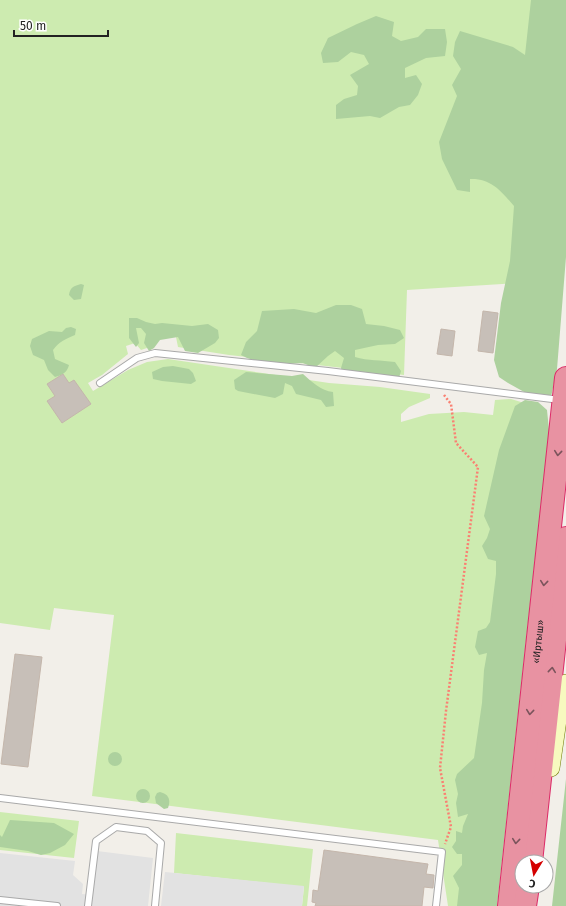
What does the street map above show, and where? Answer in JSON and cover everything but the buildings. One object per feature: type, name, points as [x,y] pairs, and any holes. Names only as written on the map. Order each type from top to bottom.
[{"type":"highway","name":"«Иртыш»","points":[[509,906],[566,378]]},
{"type":"highway","name":"«Иртыш»","points":[[532,854],[566,538]]},
{"type":"highway","points":[[526,906],[527,894]]},
{"type":"street","points":[[536,824],[551,773],[560,706],[566,683]]},
{"type":"lane","points":[[100,382],[137,358],[156,353],[436,384],[564,401]]},
{"type":"lane","points":[[0,798],[442,852],[436,906]]},
{"type":"lane","points":[[88,906],[96,841],[116,827],[147,831],[161,843],[155,906]]},
{"type":"lane","points":[[0,900],[57,906]]},
{"type":"path","points":[[436,384],[451,404],[456,443],[478,467],[440,768],[451,827],[442,852]]},
{"type":"green space","points":[[0,0],[566,0],[566,198],[517,283],[407,290],[404,375],[229,355],[178,347],[176,337],[157,336],[153,346],[141,350],[135,343],[126,346],[128,354],[102,375],[88,383],[93,391],[128,370],[147,362],[168,359],[329,383],[380,387],[430,394],[430,398],[409,407],[401,414],[401,422],[429,414],[464,412],[493,415],[495,400],[511,399],[531,405],[491,906],[448,906],[438,840],[92,796],[114,615],[54,608],[50,630],[0,623]]},
{"type":"green space","points":[[531,0],[566,0],[566,257],[557,369],[551,397],[526,393],[508,383],[499,377],[494,360],[501,303],[510,261],[514,206],[490,183],[477,179],[470,179],[470,192],[457,190],[442,159],[439,142],[457,96],[452,85],[461,69],[453,56],[455,42],[460,31],[513,47],[525,55]]},
{"type":"green space","points":[[376,16],[394,22],[392,36],[401,41],[418,37],[426,29],[445,29],[447,42],[445,56],[426,58],[405,68],[405,78],[416,75],[422,84],[418,95],[410,105],[399,107],[380,118],[370,116],[336,119],[336,105],[344,99],[357,95],[358,86],[350,75],[369,64],[364,55],[351,52],[338,62],[323,63],[321,53],[328,38]]},
{"type":"green space","points":[[81,284],[84,285],[81,299],[74,300],[69,295],[70,290],[74,286]]},
{"type":"green space","points":[[336,305],[351,305],[362,309],[366,324],[400,330],[404,338],[395,344],[378,345],[355,350],[355,357],[395,362],[401,371],[399,378],[342,371],[341,368],[344,358],[335,351],[315,368],[303,363],[264,363],[241,355],[246,342],[257,331],[262,311],[294,309],[316,313]]},
{"type":"green space","points":[[129,318],[137,318],[155,324],[162,323],[192,326],[208,324],[218,330],[219,338],[215,343],[198,353],[185,351],[178,337],[160,340],[154,348],[149,351],[144,343],[146,334],[141,328],[136,328],[139,343],[136,347],[129,338]]},
{"type":"green space","points":[[71,327],[76,329],[75,335],[62,341],[53,350],[55,359],[69,365],[64,373],[55,377],[48,370],[44,360],[33,355],[30,346],[32,339],[49,331],[62,332],[66,328]]},
{"type":"green space","points":[[173,366],[189,369],[193,373],[196,381],[191,384],[153,379],[152,372],[163,367]]},
{"type":"green space","points":[[246,372],[292,376],[303,374],[320,388],[333,392],[334,406],[326,407],[321,400],[296,394],[292,386],[285,383],[283,394],[275,398],[238,391],[235,389],[234,380]]},
{"type":"green space","points":[[525,400],[538,402],[547,410],[549,430],[497,906],[457,906],[459,888],[453,876],[462,865],[462,854],[457,854],[452,847],[456,841],[456,831],[462,833],[468,814],[458,817],[456,803],[458,794],[455,780],[457,774],[474,758],[487,653],[479,655],[475,647],[478,631],[486,628],[490,622],[496,574],[496,561],[488,559],[482,546],[490,529],[484,516],[499,450],[515,406]]},
{"type":"green space","points":[[115,752],[120,754],[122,759],[120,764],[115,766],[110,764],[108,759],[110,754]]},
{"type":"green space","points":[[566,779],[566,906],[552,906]]},
{"type":"green space","points":[[143,789],[148,791],[150,796],[148,801],[143,803],[138,801],[136,796],[138,791]]},
{"type":"green space","points":[[160,792],[165,794],[168,798],[168,808],[164,809],[156,803],[155,797],[157,793]]},
{"type":"green space","points":[[0,812],[79,821],[74,858],[0,850]]},
{"type":"green space","points":[[10,820],[54,823],[74,834],[65,845],[50,853],[41,855],[28,851],[0,847],[0,835],[2,837]]},
{"type":"green space","points":[[176,833],[313,849],[307,906],[302,906],[304,887],[174,873]]},
{"type":"shaded area","points":[[97,851],[153,858],[148,906],[0,906],[0,853],[75,861],[73,875],[83,884],[82,894],[92,895]]},
{"type":"shaded area","points":[[165,872],[304,886],[302,906],[161,906]]}]
